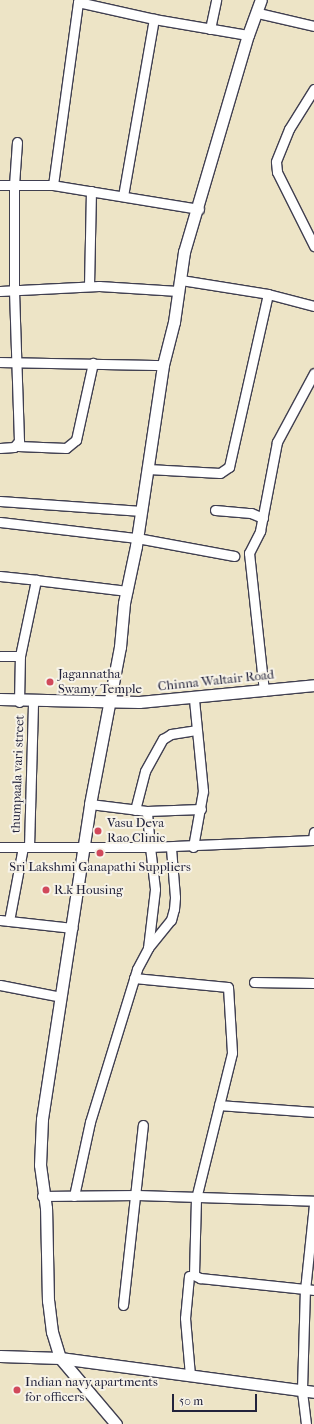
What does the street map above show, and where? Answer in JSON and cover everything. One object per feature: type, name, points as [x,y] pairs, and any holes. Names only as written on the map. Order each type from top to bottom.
[{"type":"street","points":[[210,29],[216,0]]},
{"type":"street","points":[[116,1424],[60,1358],[52,1332],[48,1301],[46,1208],[42,1196],[40,1165],[42,1119],[73,928],[90,804],[108,702],[120,647],[127,591],[142,510],[163,365],[174,322],[184,252],[199,209],[248,35],[258,13],[261,0]]},
{"type":"street","points":[[52,185],[78,2],[154,19],[248,35]]},
{"type":"street","points":[[258,13],[314,26]]},
{"type":"street","points":[[123,196],[154,19]]},
{"type":"street","points":[[314,89],[289,129],[276,162],[277,172],[314,246]]},
{"type":"street","points":[[17,142],[14,185],[14,290],[18,446]]},
{"type":"street","points":[[0,185],[52,185],[199,209]]},
{"type":"street","points":[[89,286],[91,191]]},
{"type":"street","points":[[0,291],[89,286],[180,285],[268,294],[314,306]]},
{"type":"street","points":[[148,469],[220,473],[229,467],[268,294]]},
{"type":"street","points":[[0,362],[16,364],[93,363],[163,365]]},
{"type":"street","points":[[0,448],[18,446],[66,448],[76,440],[93,363]]},
{"type":"street","points":[[264,691],[249,553],[260,531],[277,442],[314,373]]},
{"type":"street","points":[[0,501],[142,510]]},
{"type":"street","points":[[215,510],[251,513],[263,518]]},
{"type":"street","points":[[0,522],[137,538],[234,556]]},
{"type":"street","points":[[0,576],[127,591]]},
{"type":"street","points":[[19,702],[20,656],[36,580]]},
{"type":"street","points":[[0,656],[20,656]]},
{"type":"street","name":"Chinna Waltair Road","points":[[0,699],[19,702],[108,702],[194,699],[314,685]]},
{"type":"street","points":[[193,847],[201,810],[203,791],[194,699]]},
{"type":"street","name":"thumpaala vari street","points":[[5,920],[26,847],[33,701]]},
{"type":"street","points":[[135,810],[145,771],[162,739],[172,734],[196,730]]},
{"type":"street","points":[[90,804],[147,811],[201,810]]},
{"type":"street","points":[[147,811],[155,888],[148,948]]},
{"type":"street","points":[[0,847],[84,846],[171,848],[314,837]]},
{"type":"street","points":[[74,1196],[90,1122],[134,978],[148,948],[171,920],[176,897],[171,848]]},
{"type":"street","points":[[5,920],[73,928]]},
{"type":"street","points":[[134,978],[228,987],[232,1053],[196,1198],[194,1275],[200,1278],[310,1290]]},
{"type":"street","points":[[254,982],[314,983]]},
{"type":"street","points":[[0,985],[61,997]]},
{"type":"street","points":[[219,1105],[314,1112]]},
{"type":"street","points":[[123,1305],[137,1195],[143,1126]]},
{"type":"street","points":[[42,1196],[137,1195],[314,1201]]},
{"type":"street","points":[[306,1424],[302,1389],[310,1290],[314,1205]]},
{"type":"street","points":[[189,1276],[185,1318],[190,1376]]},
{"type":"street","points":[[0,1356],[60,1358],[190,1376],[302,1389],[314,1392]]},
{"type":"place","name":"Jagannatha Swamy Temple","points":[[50,682]]},
{"type":"place","name":"Vasu Deva Rao Clinic","points":[[98,831]]},
{"type":"place","name":"Sri Lakshmi Ganapathi Suppliers","points":[[100,853]]},
{"type":"place","name":"R.k Housing","points":[[46,890]]},
{"type":"place","name":"Indian navy apartments for officers","points":[[17,1390]]}]
